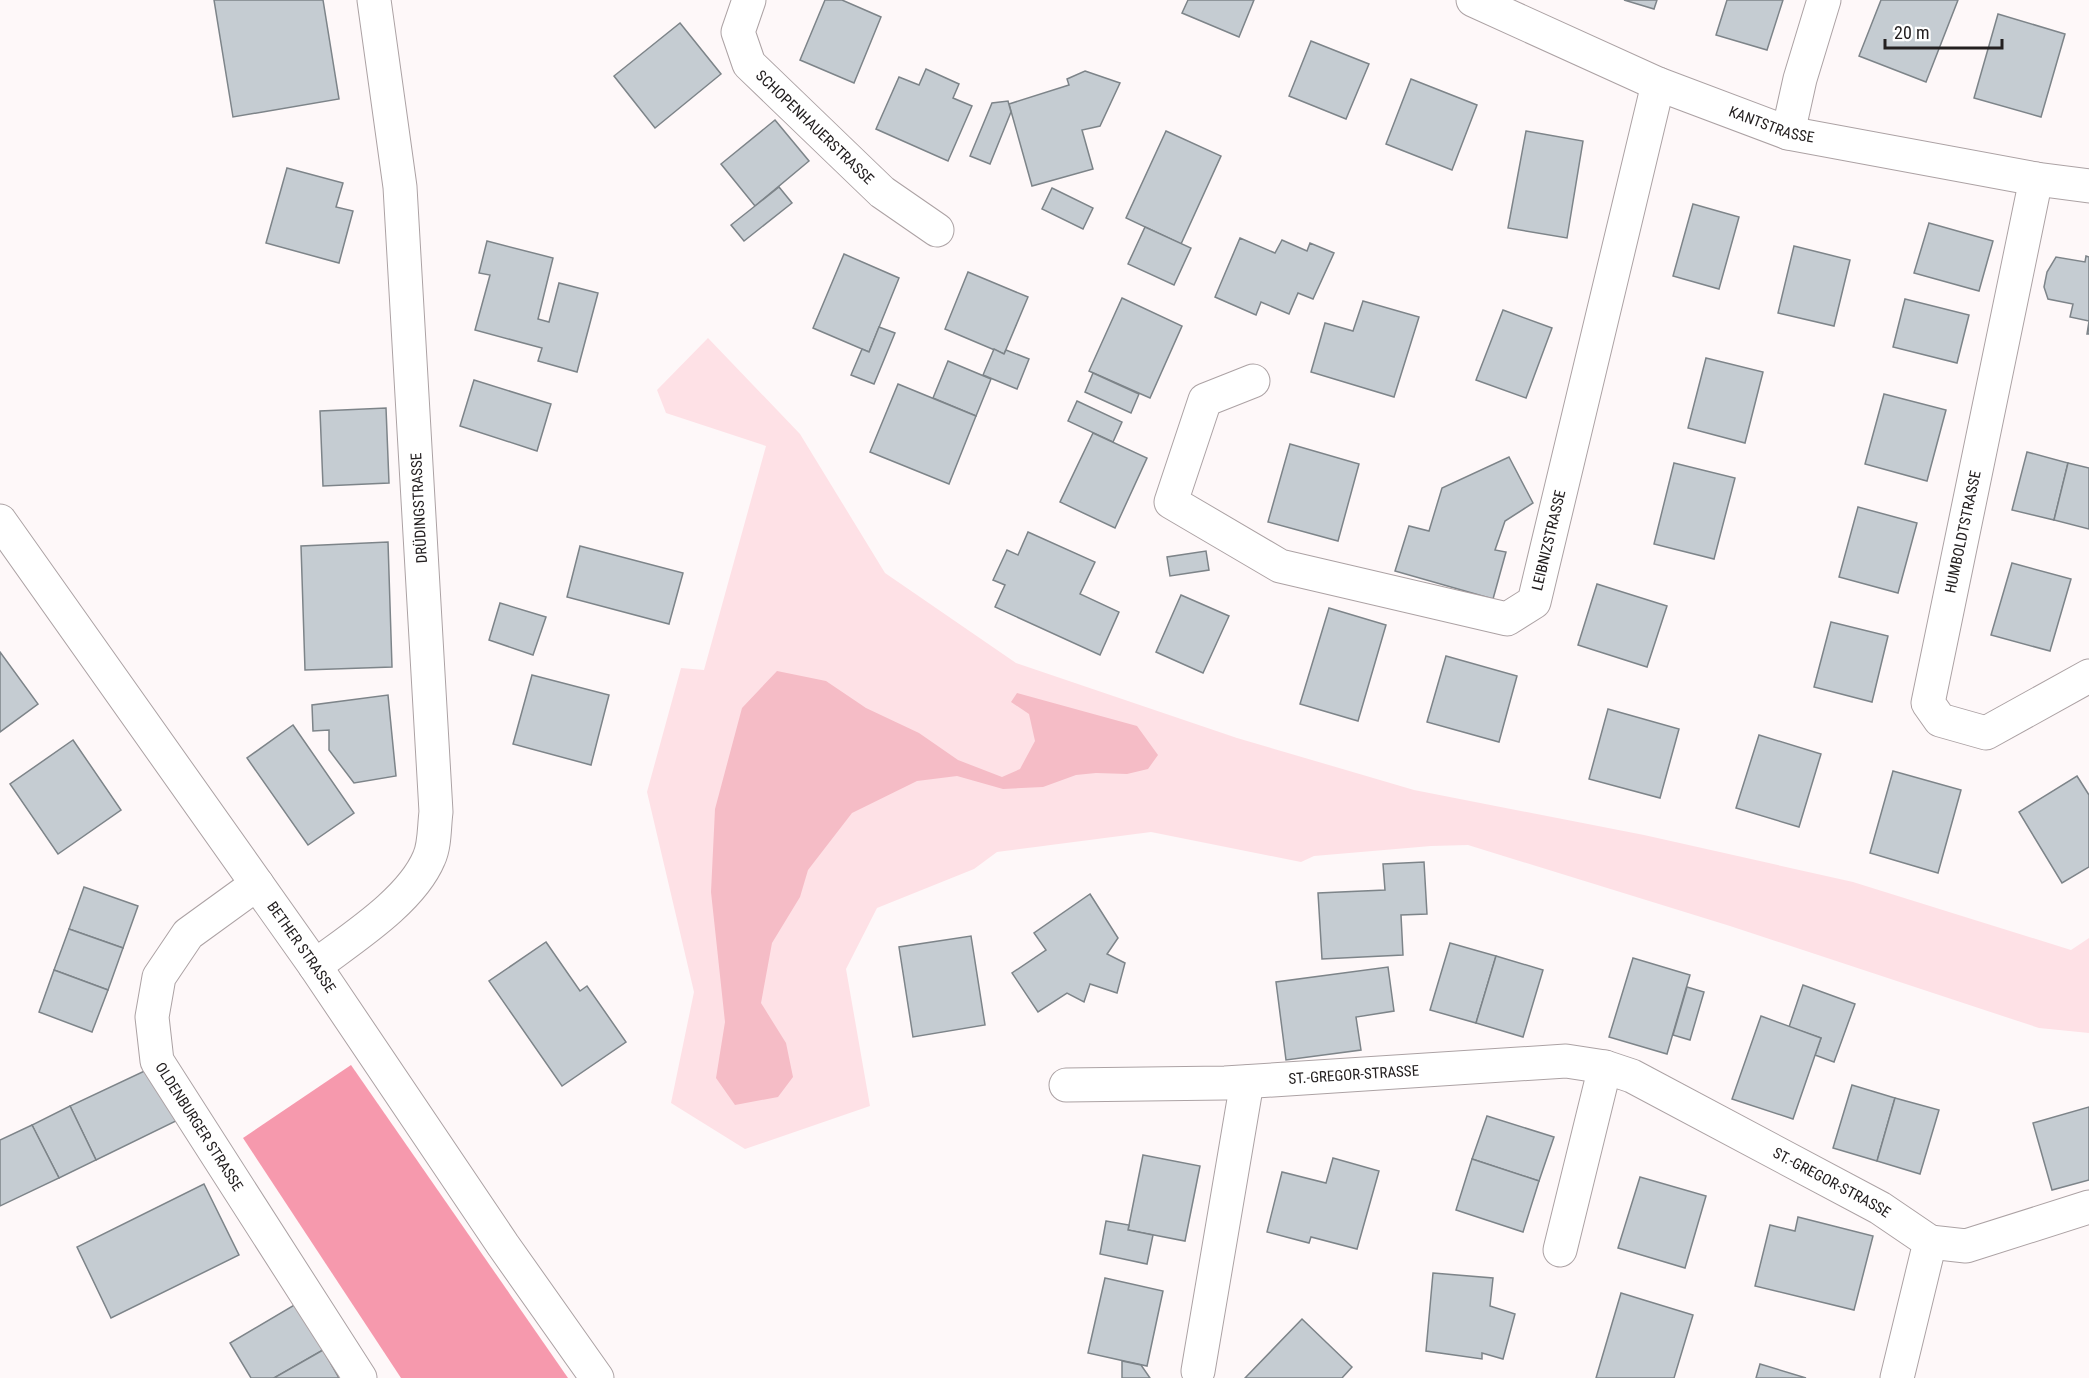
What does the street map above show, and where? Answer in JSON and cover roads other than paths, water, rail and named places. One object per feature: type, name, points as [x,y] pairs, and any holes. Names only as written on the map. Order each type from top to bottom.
[{"type":"street","name":"DRÜDINGSTRASSE","points":[[315,966],[403,898],[418,880],[430,856],[436,812],[400,187],[374,0]]},
{"type":"street","name":"SCHOPENHAUERSTRASSE","points":[[749,0],[738,32],[749,64],[882,192],[937,230]]},
{"type":"street","name":"KANTSTRASSE","points":[[1473,0],[1658,84],[1788,133],[2036,179],[2089,186]]},
{"type":"street","points":[[1788,133],[1800,79],[1824,0]]},
{"type":"street","name":"LEIBNIZSTRASSE","points":[[1253,381],[1205,400],[1170,502],[1280,566],[1507,619],[1534,602],[1658,84]]},
{"type":"street","name":"HUMBOLDTSTRASSE","points":[[2036,179],[1928,703],[1940,720],[1986,733],[2089,676]]},
{"type":"street","name":"BETHER STRASSE","points":[[0,521],[315,966],[503,1245],[597,1378]]},
{"type":"street","name":"OLDENBURGER STRASSE","points":[[257,884],[188,934],[159,977],[152,1017],[157,1061],[360,1378]]},
{"type":"street","name":"ST.-GREGOR-STRASSE","points":[[1066,1085],[1247,1082],[1566,1061],[1605,1067],[1632,1076],[1880,1209],[1930,1242]]},
{"type":"street","points":[[1560,1250],[1605,1067]]},
{"type":"street","points":[[1198,1371],[1247,1082]]},
{"type":"street","points":[[1897,1378],[1930,1242],[1966,1246],[2089,1207]]}]
